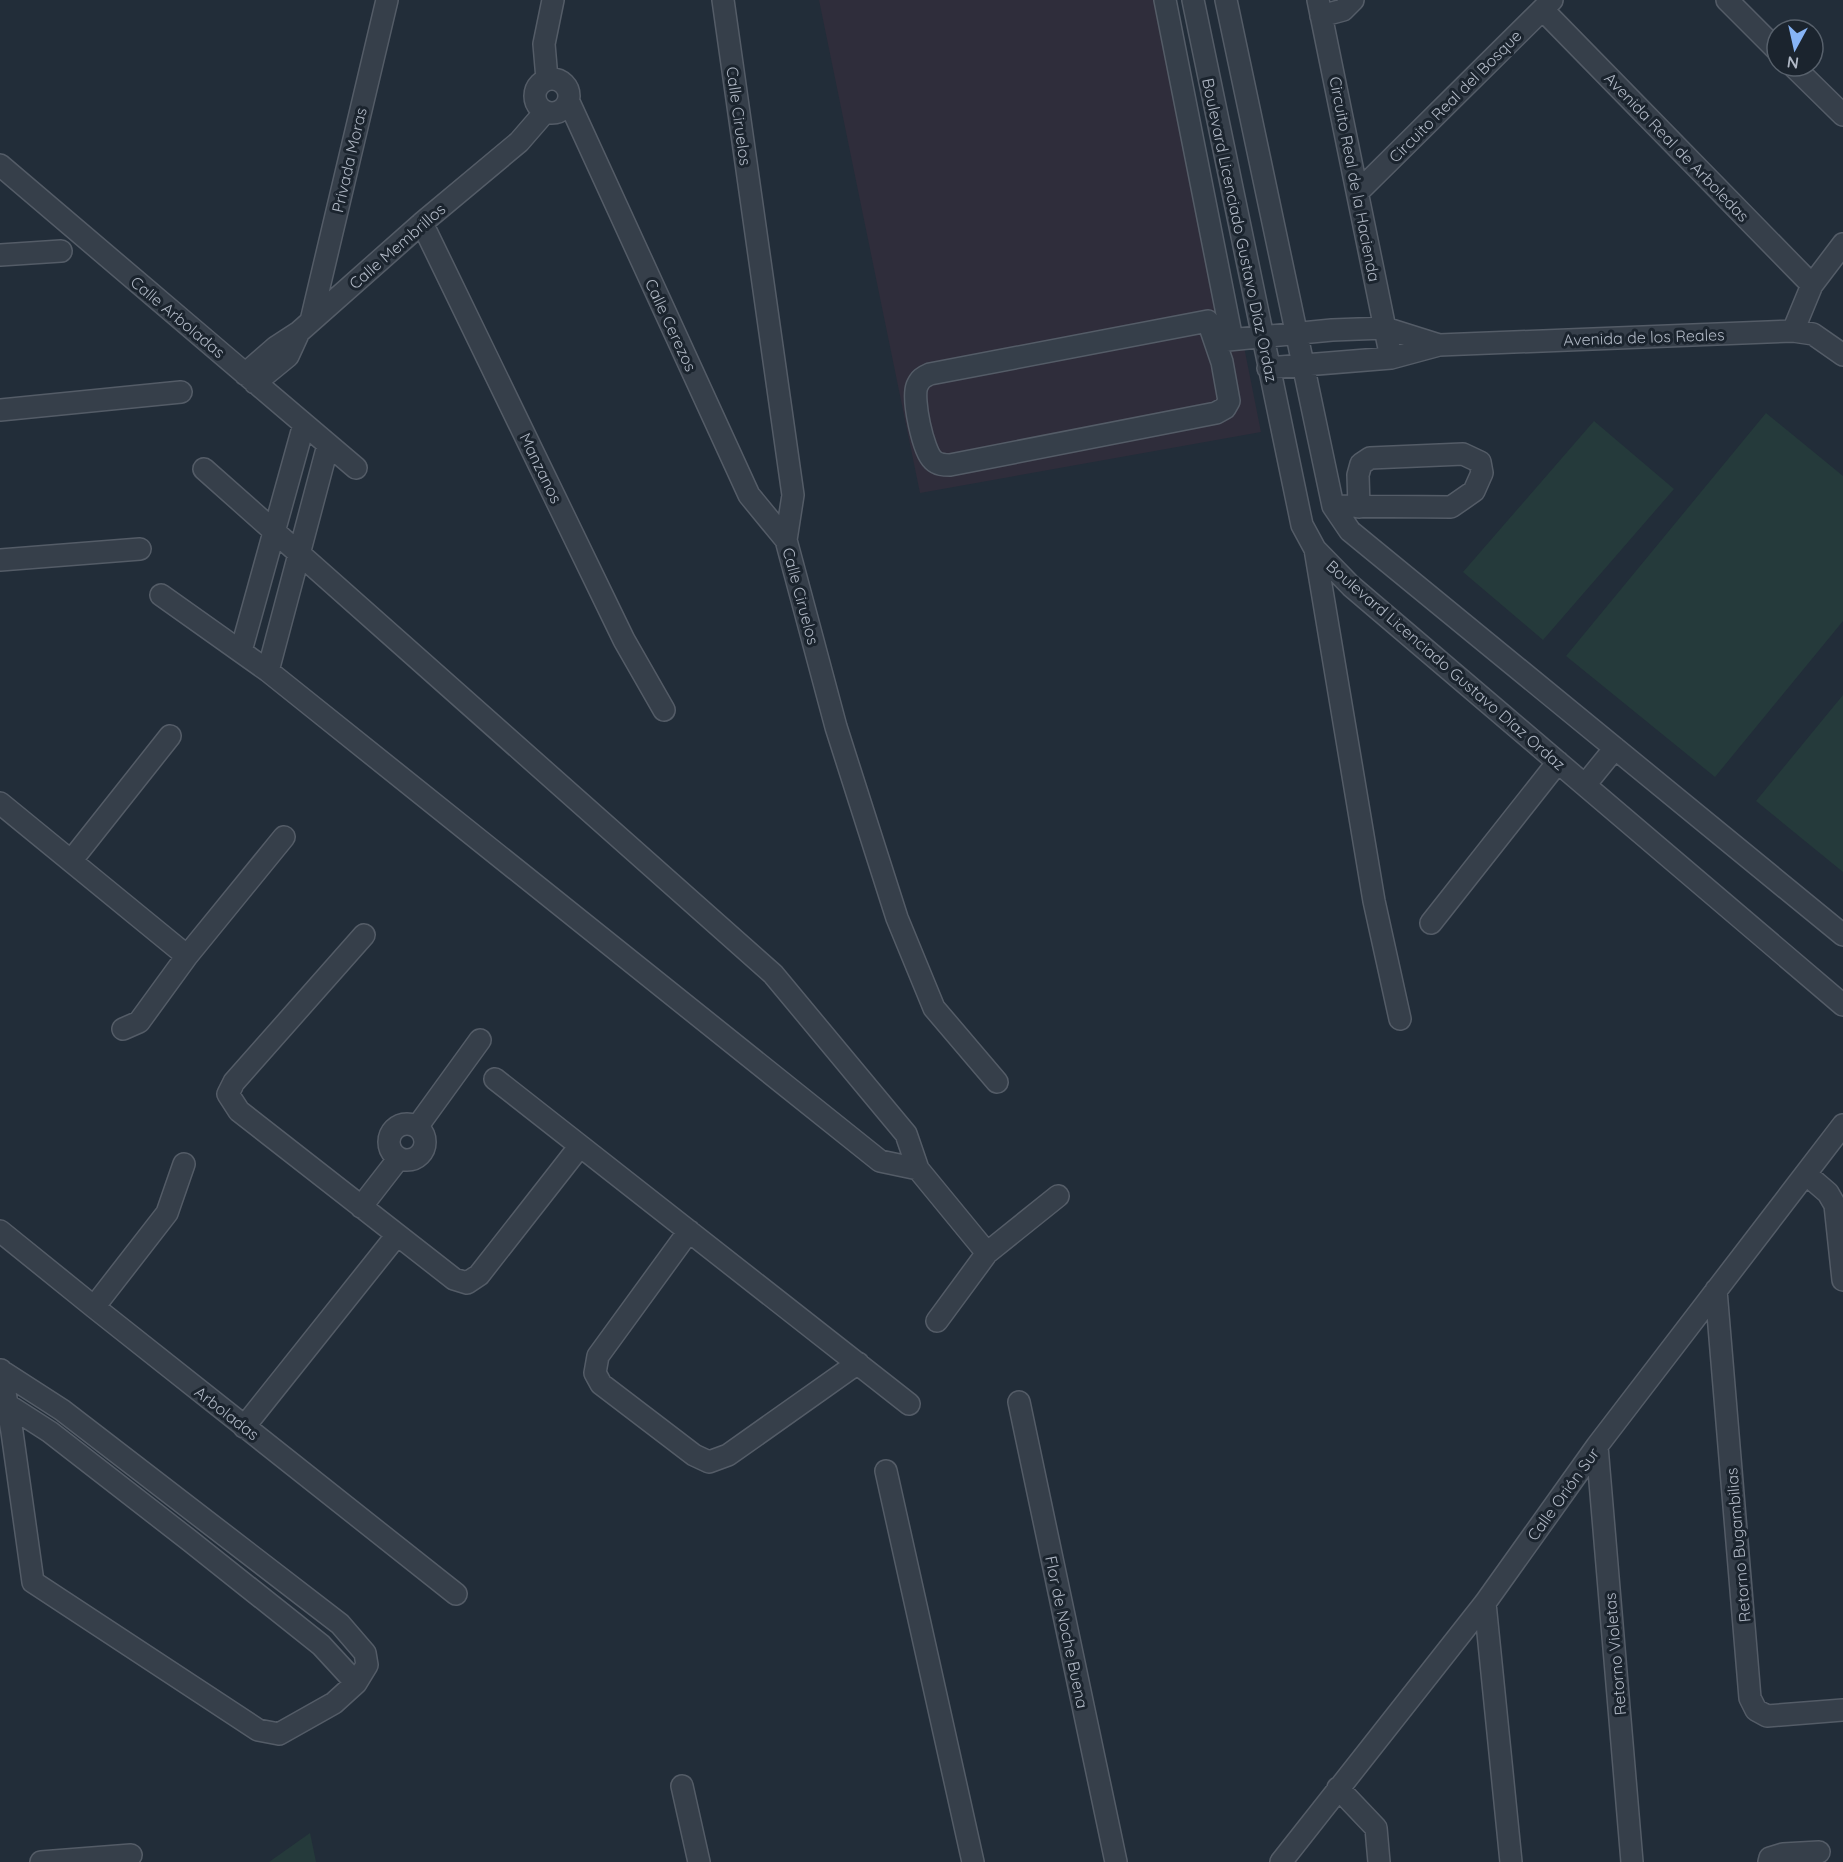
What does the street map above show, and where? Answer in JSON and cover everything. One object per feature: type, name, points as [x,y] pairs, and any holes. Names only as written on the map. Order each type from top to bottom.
[{"type":"street","name":"Privada Moras","points":[[305,326],[387,0]]},
{"type":"street","points":[[547,79],[544,44],[553,0]]},
{"type":"street","name":"Calle Ciruelos","points":[[723,0],[793,495],[786,540],[836,728],[897,918],[934,1008],[997,1082]]},
{"type":"street","points":[[1165,0],[1224,340],[1229,401],[1225,408],[1216,413],[951,465],[940,464],[931,459],[926,450],[915,403],[916,389],[921,378],[930,374],[1208,321],[1224,340]]},
{"type":"street","name":"Boulevard Licenciado Gustavo Díaz Ordaz","points":[[1193,0],[1302,525],[1315,549],[1351,586],[1843,1005]]},
{"type":"street","name":"Boulevard Licenciado Gustavo Díaz Ordaz","points":[[1226,0],[1333,506],[1350,531],[1843,935]]},
{"type":"street","points":[[1320,8],[1343,10],[1353,0]]},
{"type":"street","points":[[1726,0],[1765,38]]},
{"type":"street","name":"Circuito Real del Bosque","points":[[1358,192],[1548,5]]},
{"type":"street","name":"Avenida Real de Arboledas","points":[[1548,5],[1812,285]]},
{"type":"street","name":"Circuito Real de la Hacienda","points":[[1320,8],[1391,358]]},
{"type":"street","points":[[1805,78],[1843,116]]},
{"type":"street","points":[[547,79],[559,80],[568,89],[569,102],[559,112],[545,112],[535,101],[537,87],[547,79]]},
{"type":"street","name":"Calle Cerezos","points":[[569,102],[749,495],[786,540]]},
{"type":"street","name":"Calle Membrillos","points":[[250,378],[281,342],[305,326],[422,223],[519,142],[545,112]]},
{"type":"street","name":"Calle Arboladas","points":[[0,165],[356,468]]},
{"type":"street","name":"Manzanos","points":[[422,223],[624,640],[664,711]]},
{"type":"street","points":[[1793,331],[1812,285],[1843,244]]},
{"type":"street","points":[[0,255],[61,251]]},
{"type":"street","points":[[1224,340],[1385,328]]},
{"type":"street","name":"Avenida de los Reales","points":[[1385,328],[1439,345]]},
{"type":"street","name":"Avenida de los Reales","points":[[1268,368],[1391,358],[1439,345],[1793,331],[1813,334],[1843,354]]},
{"type":"street","points":[[0,410],[181,392]]},
{"type":"street","points":[[241,651],[304,424]]},
{"type":"street","points":[[268,671],[328,445]]},
{"type":"street","points":[[1333,506],[1359,507],[1451,507],[1474,492],[1482,473],[1480,462],[1463,453],[1370,458],[1360,464],[1359,507]]},
{"type":"street","points":[[204,469],[772,975],[906,1134],[918,1169],[987,1253]]},
{"type":"street","points":[[0,560],[140,549]]},
{"type":"street","points":[[1315,549],[1374,901],[1400,1019]]},
{"type":"street","points":[[161,595],[268,671],[880,1161],[918,1169]]},
{"type":"street","points":[[72,861],[171,736]]},
{"type":"street","points":[[1585,785],[1615,748]]},
{"type":"street","points":[[1431,923],[1558,762]]},
{"type":"street","points":[[0,803],[187,956]]},
{"type":"street","points":[[123,1029],[139,1022],[187,956],[284,837]]},
{"type":"street","points":[[364,935],[234,1082],[228,1094],[239,1111],[454,1279],[467,1283],[479,1275],[580,1146]]},
{"type":"street","points":[[361,1207],[399,1158],[390,1150],[391,1133],[400,1125],[417,1127],[480,1040]]},
{"type":"street","points":[[495,1079],[909,1404]]},
{"type":"street","name":"Calle Orión Sur","points":[[1281,1862],[1485,1604],[1597,1446],[1843,1125]]},
{"type":"street","points":[[94,1307],[167,1213],[184,1164]]},
{"type":"street","points":[[1806,1174],[1828,1193],[1835,1205],[1843,1280]]},
{"type":"street","points":[[937,1321],[987,1253],[1058,1196]]},
{"type":"street","name":"Arboladas","points":[[0,1231],[456,1594]]},
{"type":"street","points":[[689,1231],[598,1356],[595,1373],[601,1384],[694,1455],[709,1462],[728,1455],[858,1364]]},
{"type":"street","points":[[244,1427],[397,1235]]},
{"type":"street","name":"Retorno Bugambilias","points":[[1716,1290],[1750,1698],[1756,1710],[1767,1716],[1843,1710]]},
{"type":"street","points":[[0,1370],[63,1410],[340,1624],[365,1653],[367,1665],[356,1683],[334,1703],[279,1734],[258,1730],[33,1582],[8,1405],[0,1370]]},
{"type":"street","name":"Flor de Noche Buena","points":[[1019,1402],[1116,1862]]},
{"type":"street","points":[[8,1405],[50,1432],[189,1540],[330,1654],[356,1683]]},
{"type":"street","points":[[50,1432],[63,1410]]},
{"type":"street","name":"Retorno Violetas","points":[[1597,1446],[1632,1862]]},
{"type":"street","points":[[886,1471],[973,1862]]},
{"type":"street","points":[[189,1540],[206,1520]]},
{"type":"street","points":[[1485,1604],[1511,1862]]},
{"type":"street","points":[[330,1654],[349,1634]]},
{"type":"street","points":[[682,1786],[699,1862]]},
{"type":"street","points":[[1338,1788],[1376,1828],[1379,1862]]},
{"type":"street","points":[[1769,1862],[1770,1858],[1783,1854],[1819,1852]]},
{"type":"street","points":[[41,1862],[130,1855]]},
{"type":"shaded area","points":[[819,0],[1175,0],[1261,432],[920,493]]},
{"type":"green space","points":[[1766,413],[1843,476],[1843,621],[1715,777],[1566,656]]},
{"type":"green space","points":[[1594,421],[1674,489],[1543,640],[1463,572]]},
{"type":"green space","points":[[1843,695],[1843,872],[1756,801]]},
{"type":"green space","points":[[310,1833],[316,1862],[269,1862]]}]
